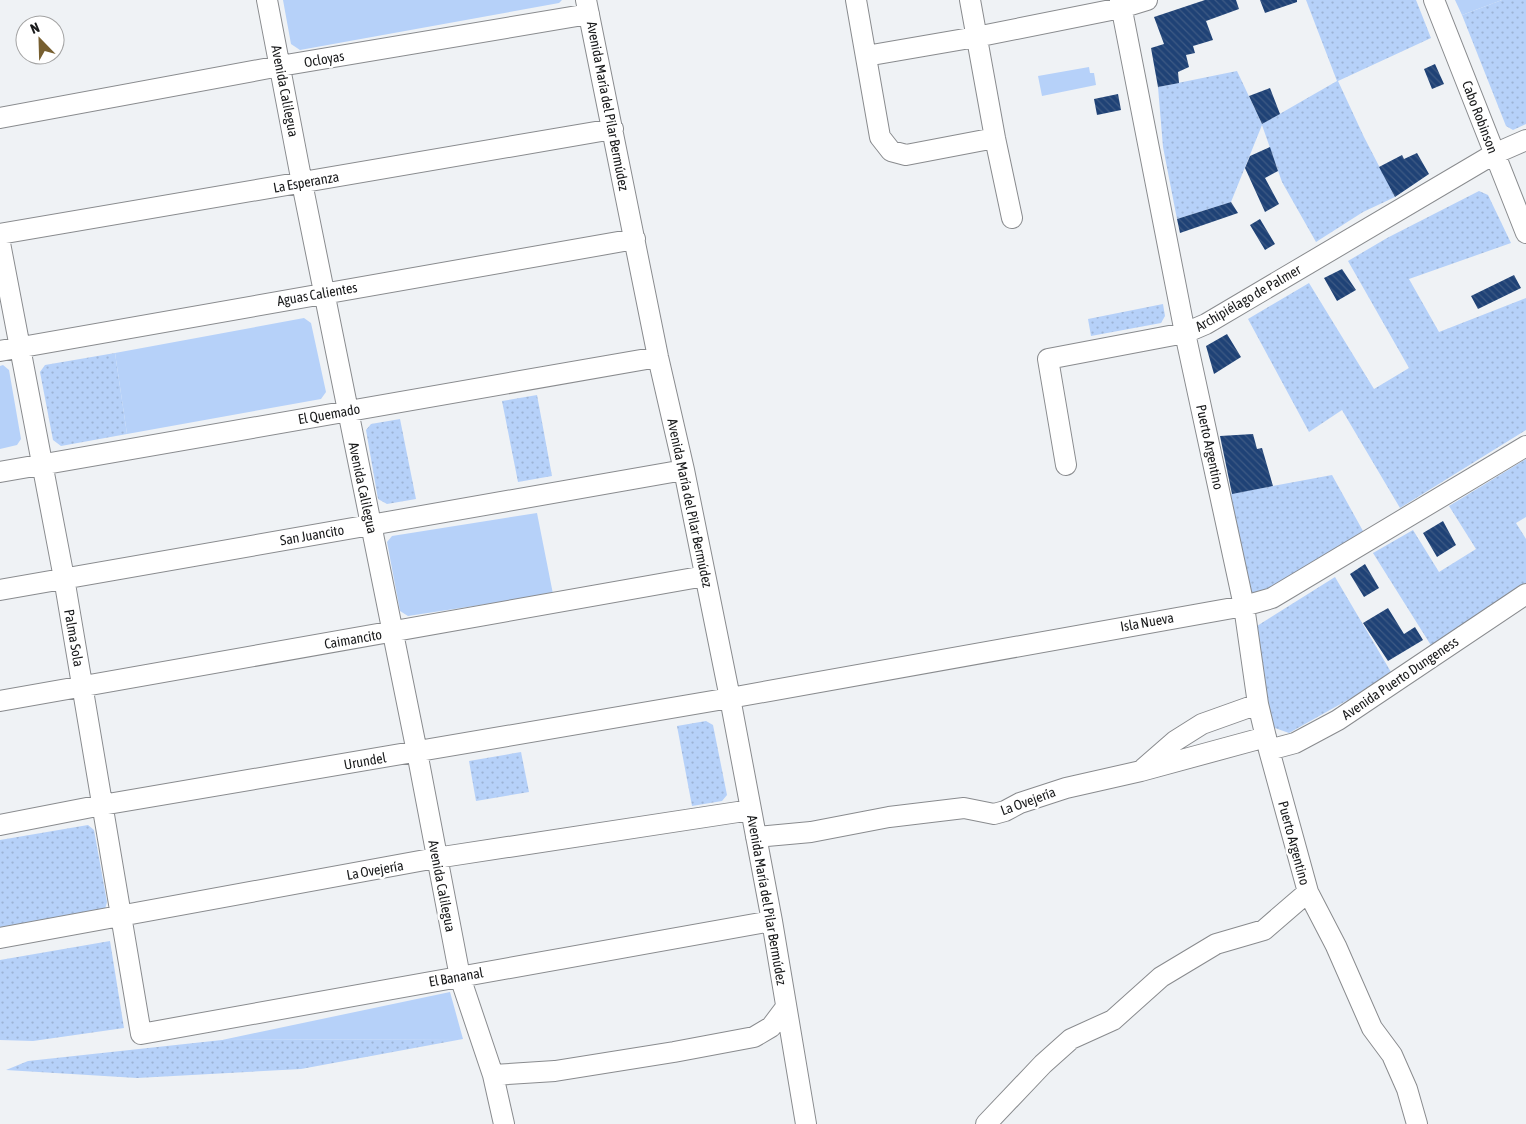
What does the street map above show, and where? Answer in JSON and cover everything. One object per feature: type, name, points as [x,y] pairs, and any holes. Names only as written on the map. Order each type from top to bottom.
[{"type":"street","name":"Avenida Calilegua","points":[[267,0],[460,977],[493,1075],[504,1124]]},
{"type":"street","points":[[856,0],[880,137],[891,151],[906,155],[995,138]]},
{"type":"street","points":[[970,0],[995,138],[1012,218]]},
{"type":"street","points":[[866,56],[976,37],[1120,4],[1147,0]]},
{"type":"street","name":"Cabo Robinson","points":[[1434,0],[1526,233]]},
{"type":"street","name":"Puerto Argentino","points":[[1120,4],[1185,333],[1244,606],[1258,704],[1268,743],[1308,892],[1336,946],[1372,1028],[1392,1055],[1407,1089],[1417,1124]]},
{"type":"street","name":"Ocloyas","points":[[0,118],[588,7]]},
{"type":"street","name":"Avenida María del Pilar Bermúdez","points":[[588,7],[658,357],[684,470],[730,698],[772,921],[806,1124]]},
{"type":"street","name":"La Esperanza","points":[[0,234],[613,129]]},
{"type":"street","name":"Archipiélago de Palmer","points":[[1066,465],[1048,359],[1185,333],[1206,324],[1494,154],[1526,140]]},
{"type":"street","name":"Aguas Calientes","points":[[10,349],[635,239]]},
{"type":"street","name":"Palma Sola","points":[[0,243],[10,349],[42,464],[64,578],[141,1034]]},
{"type":"street","name":"El Quemado","points":[[0,472],[658,357]]},
{"type":"street","name":"Isla Nueva","points":[[730,698],[1244,606],[1272,598],[1526,446]]},
{"type":"street","name":"San Juancito","points":[[0,590],[684,470]]},
{"type":"street","name":"Caimancito","points":[[0,701],[705,576]]},
{"type":"street","name":"Avenida Puerto Dungeness","points":[[1268,743],[1295,744],[1338,720],[1526,594]]},
{"type":"street","name":"Urundel","points":[[0,825],[102,805],[730,698]]},
{"type":"street","points":[[1140,771],[1175,741],[1202,724],[1258,704]]},
{"type":"street","name":"La Ovejería","points":[[756,837],[811,832],[889,817],[964,808],[994,814],[1020,803],[1066,788],[1268,743]]},
{"type":"street","name":"La Ovejería","points":[[0,938],[436,858],[751,810]]},
{"type":"street","points":[[986,1124],[1043,1064],[1071,1039],[1113,1020],[1161,977],[1216,944],[1264,930],[1308,892]]},
{"type":"street","name":"El Bananal","points":[[141,1034],[772,921]]},
{"type":"street","points":[[493,1075],[555,1071],[754,1037],[771,1027],[786,1006]]},
{"type":"shaded area","points":[[283,0],[562,0],[559,3],[300,50],[291,44]]},
{"type":"shaded area","points":[[1306,0],[1416,0],[1431,38],[1338,81],[1395,197],[1363,212],[1316,242],[1282,182],[1262,125],[1231,202],[1177,219],[1163,147],[1158,87],[1237,71],[1262,124],[1337,81]]},
{"type":"shaded area","points":[[1455,0],[1502,0],[1462,15]]},
{"type":"shaded area","points":[[1502,0],[1526,0],[1526,124],[1513,130],[1506,126],[1462,15]]},
{"type":"shaded area","points":[[1089,67],[1090,73],[1094,73],[1096,85],[1042,96],[1038,76]]},
{"type":"shaded area","points":[[1479,191],[1488,195],[1511,243],[1409,279],[1439,332],[1526,298],[1526,430],[1400,508],[1342,410],[1309,432],[1248,319],[1309,283],[1374,389],[1409,368],[1348,261],[1387,238]]},
{"type":"shaded area","points":[[1163,304],[1165,316],[1161,323],[1091,336],[1088,319]]},
{"type":"shaded area","points":[[304,318],[311,323],[326,392],[321,399],[127,434],[115,353]]},
{"type":"shaded area","points":[[115,353],[127,434],[61,446],[53,440],[40,372],[45,365]]},
{"type":"shaded area","points":[[3,365],[9,370],[21,439],[17,445],[0,449],[0,366]]},
{"type":"shaded area","points":[[537,395],[552,476],[518,482],[502,401]]},
{"type":"shaded area","points":[[400,419],[416,499],[387,504],[378,499],[366,430],[371,424]]},
{"type":"shaded area","points":[[1526,459],[1526,517],[1516,523],[1526,539],[1526,586],[1432,647],[1373,553],[1413,530],[1439,572],[1476,549],[1449,506]]},
{"type":"shaded area","points":[[1332,475],[1363,531],[1262,596],[1248,591],[1230,494]]},
{"type":"shaded area","points":[[537,513],[553,594],[408,616],[400,611],[387,542],[392,536]]},
{"type":"shaded area","points":[[1335,577],[1391,672],[1353,697],[1289,733],[1272,727],[1253,636],[1257,626]]},
{"type":"shaded area","points":[[706,721],[713,725],[727,795],[722,801],[692,806],[677,726]]},
{"type":"shaded area","points":[[521,752],[529,792],[476,801],[469,761]]},
{"type":"shaded area","points":[[88,825],[94,830],[107,902],[105,909],[0,928],[0,840]]},
{"type":"shaded area","points":[[110,941],[124,1028],[33,1041],[0,1040],[0,960]]},
{"type":"shaded area","points":[[450,992],[463,1039],[222,1040]]},
{"type":"shaded area","points":[[463,1039],[301,1069],[137,1078],[6,1070],[28,1061],[222,1040]]},
{"type":"building","points":[[1205,0],[1236,0],[1239,9],[1206,21],[1213,40],[1193,46],[1195,53],[1186,55],[1189,67],[1178,72],[1179,83],[1158,87],[1151,48],[1164,44],[1154,17]]},
{"type":"building","points":[[1260,0],[1297,0],[1297,2],[1265,13]]},
{"type":"building","points":[[1435,64],[1444,84],[1432,89],[1424,69]]},
{"type":"building","points":[[1270,88],[1280,114],[1262,124],[1249,96]]},
{"type":"building","points":[[1118,94],[1121,110],[1097,115],[1094,99]]},
{"type":"building","points":[[1270,147],[1278,171],[1265,178],[1279,204],[1265,212],[1245,168],[1250,156]]},
{"type":"building","points":[[1417,153],[1429,174],[1395,197],[1379,167],[1402,155],[1404,159]]},
{"type":"building","points":[[1231,202],[1238,213],[1180,233],[1177,219]]},
{"type":"building","points":[[1260,219],[1275,244],[1265,250],[1250,225]]},
{"type":"building","points":[[1342,269],[1356,290],[1337,301],[1324,278]]},
{"type":"building","points":[[1514,275],[1521,288],[1478,309],[1471,296]]},
{"type":"building","points":[[1227,334],[1241,357],[1214,374],[1206,346]]},
{"type":"building","points":[[1253,434],[1257,449],[1262,448],[1273,486],[1232,494],[1220,436]]},
{"type":"building","points":[[1443,521],[1456,545],[1437,557],[1423,533]]},
{"type":"building","points":[[1365,564],[1379,588],[1364,597],[1350,574]]},
{"type":"building","points":[[1388,608],[1404,634],[1415,627],[1423,640],[1388,661],[1363,623]]}]
